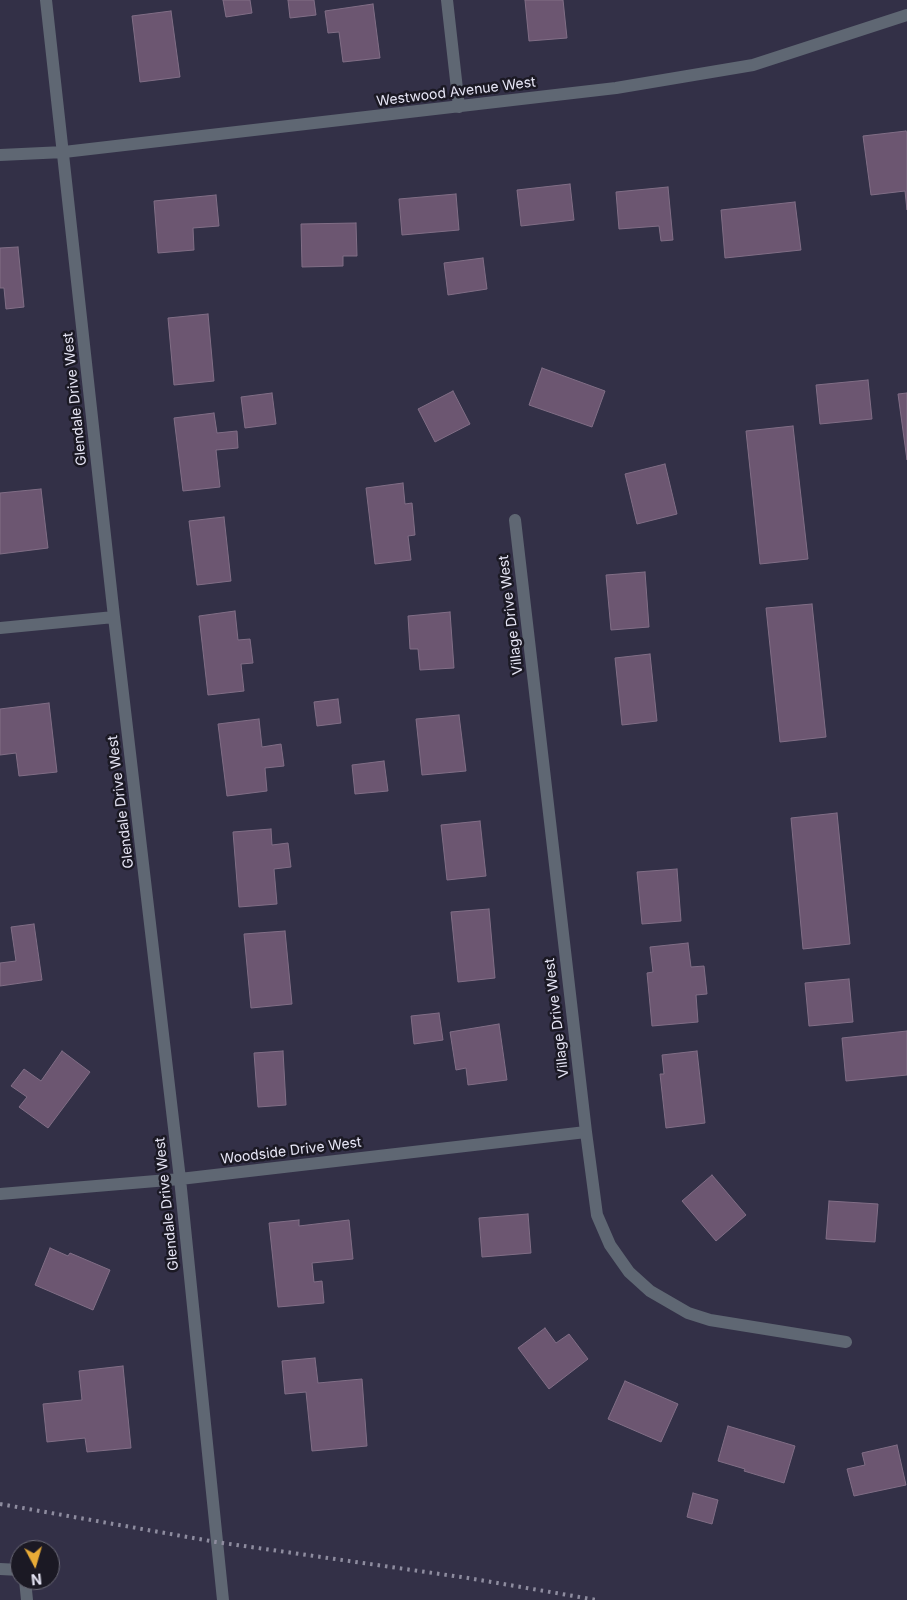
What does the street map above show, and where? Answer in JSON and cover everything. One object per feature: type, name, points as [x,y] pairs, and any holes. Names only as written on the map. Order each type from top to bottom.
[{"type":"street","name":"Glendale Drive West","points":[[46,0],[114,617],[180,1179],[223,1600]]},
{"type":"street","points":[[448,0],[459,108]]},
{"type":"street","name":"Westwood Avenue West","points":[[0,155],[64,152],[459,108],[616,88],[752,65],[907,16]]},
{"type":"street","name":"Village Drive West","points":[[515,520],[597,1215],[610,1246],[629,1272],[650,1291],[688,1313],[710,1320],[846,1342]]},
{"type":"street","points":[[0,628],[114,617]]},
{"type":"street","name":"Woodside Drive West","points":[[0,1194],[180,1179],[586,1132]]},
{"type":"building","points":[[223,0],[250,0],[252,13],[226,17]]},
{"type":"building","points":[[288,0],[314,0],[316,15],[290,18]]},
{"type":"building","points":[[525,0],[563,0],[567,38],[529,41]]},
{"type":"building","points":[[373,4],[380,58],[343,62],[339,32],[328,33],[325,11]]},
{"type":"building","points":[[171,11],[180,77],[140,82],[132,16]]},
{"type":"building","points":[[906,131],[907,210],[905,191],[871,195],[863,136]]},
{"type":"building","points":[[570,184],[574,220],[521,226],[517,190]]},
{"type":"building","points":[[668,187],[673,240],[661,241],[659,226],[619,229],[616,192]]},
{"type":"building","points":[[456,194],[459,230],[402,235],[399,199]]},
{"type":"building","points":[[216,195],[219,226],[193,228],[194,250],[158,253],[154,201]]},
{"type":"building","points":[[795,202],[801,250],[725,258],[721,210]]},
{"type":"building","points":[[356,223],[357,256],[343,256],[343,266],[302,267],[301,224]]},
{"type":"building","points":[[18,247],[24,307],[6,309],[4,288],[0,288],[0,248]]},
{"type":"building","points":[[483,258],[487,289],[448,295],[444,263]]},
{"type":"building","points":[[208,314],[214,381],[174,385],[168,318]]},
{"type":"building","points":[[542,368],[605,391],[592,427],[529,405]]},
{"type":"building","points":[[868,380],[872,419],[820,424],[816,385]]},
{"type":"building","points":[[453,391],[470,424],[435,442],[418,409]]},
{"type":"building","points":[[272,393],[276,424],[245,428],[241,397]]},
{"type":"building","points":[[907,393],[907,460],[898,394]]},
{"type":"building","points":[[214,413],[217,433],[237,431],[238,448],[216,450],[220,487],[183,491],[174,418]]},
{"type":"building","points":[[793,426],[808,559],[760,564],[746,431]]},
{"type":"building","points":[[665,464],[677,514],[637,524],[625,474]]},
{"type":"building","points":[[403,483],[405,504],[412,503],[415,535],[408,536],[411,560],[375,564],[366,488]]},
{"type":"building","points":[[41,489],[48,548],[0,554],[0,493]]},
{"type":"building","points":[[224,517],[231,581],[197,585],[189,521]]},
{"type":"building","points":[[645,572],[649,627],[611,630],[606,575]]},
{"type":"building","points":[[812,604],[826,737],[780,742],[766,608]]},
{"type":"building","points":[[235,611],[238,640],[250,639],[253,663],[241,664],[244,691],[208,695],[199,616]]},
{"type":"building","points":[[450,612],[454,668],[420,670],[418,649],[410,649],[408,616]]},
{"type":"building","points":[[650,654],[657,721],[622,725],[615,658]]},
{"type":"building","points":[[338,699],[341,723],[317,726],[314,702]]},
{"type":"building","points":[[49,703],[57,772],[19,776],[16,753],[0,755],[0,709]]},
{"type":"building","points":[[459,715],[466,771],[422,775],[416,719]]},
{"type":"building","points":[[259,719],[262,747],[281,744],[284,766],[265,768],[267,791],[227,796],[218,724]]},
{"type":"building","points":[[384,761],[388,791],[355,794],[352,765]]},
{"type":"building","points":[[837,813],[850,944],[803,949],[791,818]]},
{"type":"building","points":[[480,821],[486,876],[447,880],[441,825]]},
{"type":"building","points":[[271,829],[272,845],[288,843],[291,867],[274,869],[277,904],[239,907],[233,832]]},
{"type":"building","points":[[677,869],[681,921],[642,924],[637,872]]},
{"type":"building","points":[[489,909],[495,978],[458,982],[451,912]]},
{"type":"building","points":[[34,924],[42,980],[0,986],[0,963],[16,961],[11,927]]},
{"type":"building","points":[[285,931],[292,1004],[251,1008],[244,934]]},
{"type":"building","points":[[688,943],[691,967],[704,966],[707,994],[696,995],[698,1022],[652,1026],[647,973],[653,972],[650,947]]},
{"type":"building","points":[[849,979],[853,1022],[809,1026],[805,983]]},
{"type":"building","points":[[439,1013],[443,1040],[414,1044],[411,1016]]},
{"type":"building","points":[[499,1024],[507,1080],[468,1085],[466,1068],[456,1070],[450,1032]]},
{"type":"building","points":[[907,1031],[907,1075],[846,1081],[842,1038]]},
{"type":"building","points":[[62,1051],[90,1072],[48,1128],[19,1107],[27,1097],[11,1086],[24,1069],[41,1081]]},
{"type":"building","points":[[283,1051],[286,1105],[258,1107],[254,1053]]},
{"type":"building","points":[[697,1051],[705,1123],[666,1128],[660,1074],[664,1074],[662,1055]]},
{"type":"building","points":[[712,1175],[746,1215],[716,1241],[682,1201]]},
{"type":"building","points":[[829,1201],[878,1204],[875,1242],[826,1239]]},
{"type":"building","points":[[528,1214],[531,1253],[482,1257],[479,1218]]},
{"type":"building","points":[[299,1220],[299,1226],[349,1220],[353,1259],[312,1263],[314,1282],[322,1281],[324,1303],[278,1307],[269,1223]]},
{"type":"building","points":[[50,1248],[68,1256],[70,1253],[110,1270],[93,1310],[35,1285]]},
{"type":"building","points":[[545,1328],[556,1343],[569,1334],[588,1359],[549,1389],[518,1348]]},
{"type":"building","points":[[315,1358],[318,1383],[362,1379],[367,1446],[312,1451],[306,1392],[285,1394],[282,1361]]},
{"type":"building","points":[[123,1366],[131,1448],[87,1452],[85,1438],[47,1442],[43,1404],[82,1400],[79,1371]]},
{"type":"building","points":[[625,1381],[678,1404],[661,1442],[608,1419]]},
{"type":"building","points":[[728,1426],[795,1446],[784,1483],[718,1461]]},
{"type":"building","points":[[897,1445],[906,1485],[854,1496],[847,1469],[865,1465],[862,1453]]},
{"type":"building","points":[[693,1493],[718,1500],[712,1524],[687,1517]]},
{"type":"railway","points":[[0,1504],[216,1542],[468,1578],[597,1600]]}]
